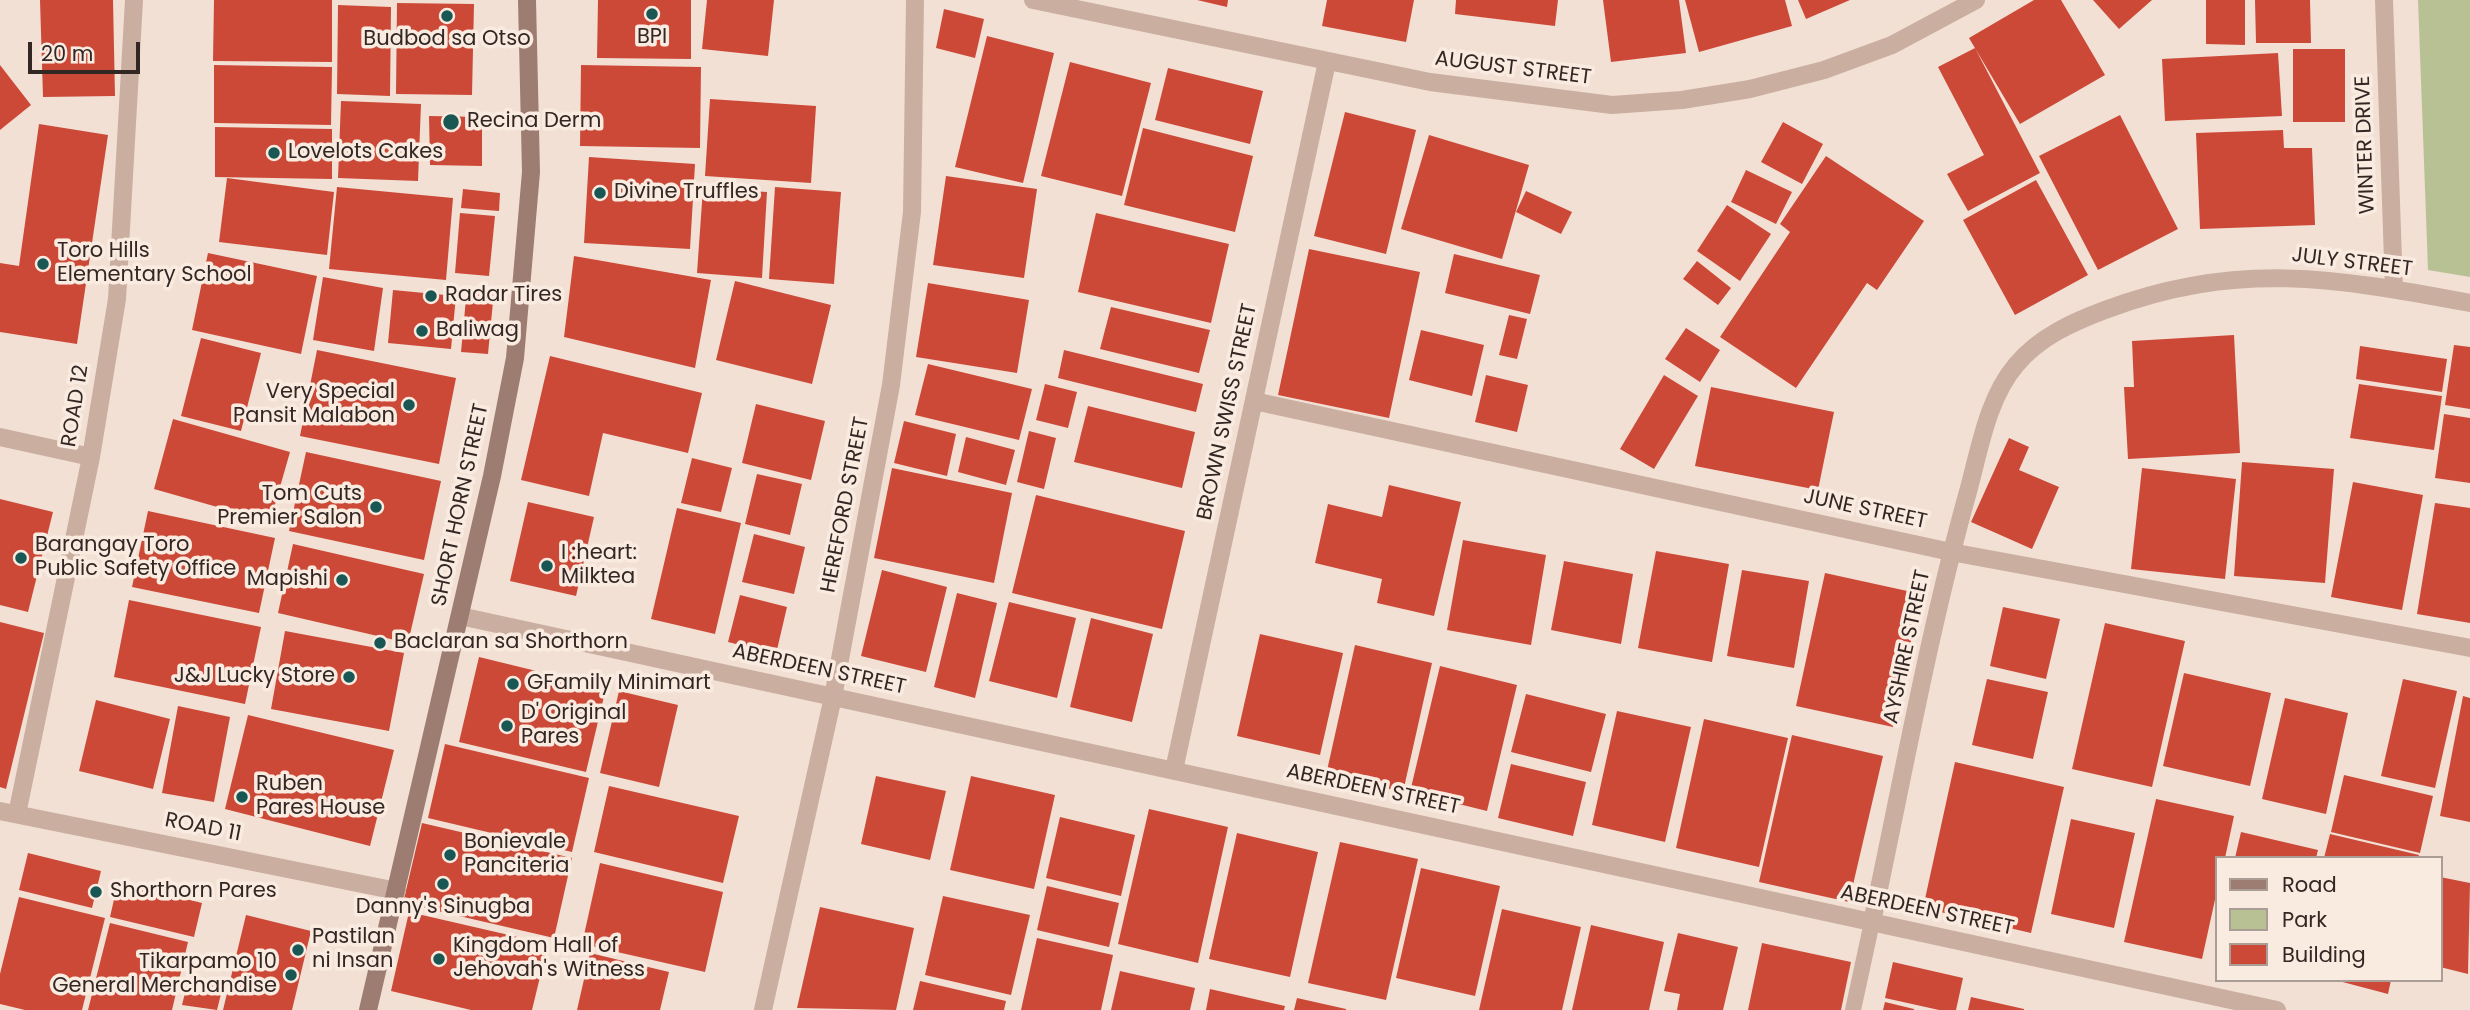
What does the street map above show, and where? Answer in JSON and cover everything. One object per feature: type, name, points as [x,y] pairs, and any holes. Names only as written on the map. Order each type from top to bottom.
[{"type":"street","name":"ROAD 12","points":[[8,812],[91,457],[121,273],[134,0]]},
{"type":"street","name":"SHORT HORN STREET","points":[[368,1010],[460,617],[515,358],[531,172],[527,0]]},
{"type":"street","name":"HEREFORD STREET","points":[[763,1010],[833,697],[891,385],[912,212],[915,0]]},
{"type":"street","name":"AUGUST STREET","points":[[1033,0],[1430,82],[1612,105],[1682,100],[1749,89],[1824,70],[1892,45],[1976,0]]},
{"type":"street","name":"WINTER DRIVE","points":[[2384,0],[2394,289]]},
{"type":"street","name":"BROWN SWISS STREET","points":[[1174,771],[1326,62]]},
{"type":"street","name":"JULY STREET","points":[[2067,325],[2130,301],[2197,284],[2265,277],[2329,279],[2470,303]]},
{"type":"street","name":"AYSHIRE STREET","points":[[1872,922],[1951,552],[1992,405],[2016,365],[2067,325]]},
{"type":"street","name":"JUNE STREET","points":[[1254,401],[1951,552],[2470,648]]},
{"type":"street","points":[[0,437],[91,457]]},
{"type":"street","name":"ABERDEEN STREET","points":[[460,617],[2277,1010]]},
{"type":"street","name":"ROAD 11","points":[[8,812],[397,891]]},
{"type":"lane","name":"AYSHIRE STREET","points":[[1853,1010],[1872,922]]},
{"type":"green space","points":[[2418,0],[2470,0],[2470,277],[2428,270]]},
{"type":"building","points":[[40,0],[113,0],[115,96],[43,97]]},
{"type":"building","points":[[214,0],[332,0],[332,62],[213,61]]},
{"type":"building","points":[[598,0],[691,0],[691,59],[597,58]]},
{"type":"building","points":[[707,0],[774,0],[768,56],[702,49]]},
{"type":"building","points":[[1197,0],[1228,0],[1227,7]]},
{"type":"building","points":[[1327,0],[1414,0],[1406,42],[1322,26]]},
{"type":"building","points":[[1456,0],[1558,0],[1555,26],[1455,14]]},
{"type":"building","points":[[1603,0],[1679,0],[1686,53],[1611,62]]},
{"type":"building","points":[[1685,0],[1785,0],[1792,26],[1699,52]]},
{"type":"building","points":[[1798,0],[1850,0],[1806,19]]},
{"type":"building","points":[[2034,0],[2061,0],[2105,75],[2020,124],[1969,38]]},
{"type":"building","points":[[2093,0],[2152,0],[2119,29]]},
{"type":"building","points":[[2206,0],[2245,0],[2245,45],[2206,44]]},
{"type":"building","points":[[2255,0],[2310,0],[2311,43],[2256,43]]},
{"type":"building","points":[[397,3],[474,4],[472,95],[396,94]]},
{"type":"building","points":[[338,5],[391,7],[390,96],[337,94]]},
{"type":"building","points":[[944,9],[984,19],[975,58],[936,48]]},
{"type":"building","points":[[987,36],[1054,53],[1023,183],[955,167]]},
{"type":"building","points":[[1975,48],[2040,173],[1968,211],[1947,174],[1984,155],[1938,67]]},
{"type":"building","points":[[2293,49],[2345,49],[2345,122],[2293,122]]},
{"type":"building","points":[[2278,53],[2282,116],[2165,121],[2162,59]]},
{"type":"building","points":[[1070,62],[1151,83],[1122,196],[1041,176]]},
{"type":"building","points":[[0,65],[31,105],[0,130]]},
{"type":"building","points":[[214,65],[332,67],[331,125],[214,123]]},
{"type":"building","points":[[581,65],[701,67],[700,148],[580,146]]},
{"type":"building","points":[[1168,68],[1263,91],[1250,144],[1155,120]]},
{"type":"building","points":[[710,99],[816,106],[811,183],[705,176]]},
{"type":"building","points":[[341,101],[421,104],[418,181],[338,178]]},
{"type":"building","points":[[1345,112],[1416,130],[1386,254],[1314,236]]},
{"type":"building","points":[[2120,115],[2178,229],[2098,270],[2039,156]]},
{"type":"building","points":[[429,116],[482,117],[482,166],[430,165]]},
{"type":"building","points":[[1783,122],[1823,144],[1802,184],[1761,162]]},
{"type":"building","points":[[39,124],[108,135],[77,344],[0,332],[0,263],[19,266]]},
{"type":"building","name":"Lovelots Cakes","points":[[215,127],[332,129],[332,179],[215,177]]},
{"type":"building","points":[[1143,128],[1253,156],[1235,232],[1124,205]]},
{"type":"building","points":[[2283,130],[2284,148],[2312,148],[2315,225],[2200,229],[2196,133]]},
{"type":"building","points":[[1429,135],[1529,165],[1502,259],[1401,229]]},
{"type":"building","points":[[1826,156],[1924,221],[1877,290],[1867,283],[1796,388],[1720,337],[1790,232],[1780,224]]},
{"type":"building","points":[[589,157],[695,164],[690,249],[584,243]]},
{"type":"building","points":[[1746,170],[1792,192],[1776,224],[1731,202]]},
{"type":"building","points":[[946,176],[1037,189],[1024,278],[933,265]]},
{"type":"building","points":[[227,178],[334,192],[327,255],[219,242]]},
{"type":"building","points":[[2036,180],[2088,275],[2015,315],[1963,220]]},
{"type":"building","points":[[337,187],[453,198],[446,280],[329,269]]},
{"type":"building","points":[[775,187],[841,192],[834,284],[769,279]]},
{"type":"building","points":[[703,188],[767,192],[762,278],[697,273]]},
{"type":"building","points":[[463,189],[500,193],[499,211],[461,208]]},
{"type":"building","points":[[1526,191],[1572,212],[1561,234],[1516,212]]},
{"type":"building","points":[[1727,205],[1771,234],[1740,281],[1697,251]]},
{"type":"building","points":[[460,213],[495,216],[489,276],[455,273]]},
{"type":"building","points":[[1096,213],[1229,244],[1211,323],[1078,292]]},
{"type":"building","points":[[1309,249],[1420,272],[1389,418],[1278,395]]},
{"type":"building","points":[[208,253],[317,276],[301,354],[192,330]]},
{"type":"building","points":[[1454,254],[1540,275],[1530,314],[1445,293]]},
{"type":"building","points":[[574,256],[711,280],[695,368],[564,337]]},
{"type":"building","points":[[1697,261],[1731,288],[1718,305],[1683,279]]},
{"type":"building","points":[[323,277],[383,288],[374,351],[313,340]]},
{"type":"building","points":[[735,281],[831,305],[812,384],[716,360]]},
{"type":"building","points":[[928,283],[1029,300],[1017,373],[916,357]]},
{"type":"building","points":[[467,288],[494,291],[488,354],[461,352]]},
{"type":"building","points":[[393,290],[456,296],[451,349],[388,343]]},
{"type":"building","points":[[1111,307],[1210,330],[1199,373],[1100,349]]},
{"type":"building","points":[[1509,315],[1527,319],[1517,359],[1499,355]]},
{"type":"building","points":[[1686,328],[1720,350],[1700,382],[1665,359]]},
{"type":"building","points":[[1421,330],[1484,345],[1472,396],[1409,380]]},
{"type":"building","points":[[2234,335],[2240,453],[2128,459],[2124,387],[2134,387],[2132,341]]},
{"type":"building","points":[[201,338],[261,353],[241,431],[181,416]]},
{"type":"building","points":[[2454,345],[2470,347],[2470,409],[2445,405]]},
{"type":"building","points":[[2360,346],[2447,359],[2442,392],[2356,379]]},
{"type":"building","points":[[317,350],[456,378],[439,464],[300,436]]},
{"type":"building","points":[[1064,350],[1203,384],[1196,412],[1058,378]]},
{"type":"building","points":[[550,356],[702,393],[688,453],[603,433],[589,496],[521,480]]},
{"type":"building","points":[[928,364],[1032,389],[1019,440],[915,415]]},
{"type":"building","points":[[1486,375],[1528,385],[1517,432],[1475,422]]},
{"type":"building","points":[[1664,375],[1698,396],[1654,469],[1620,449]]},
{"type":"building","points":[[1045,384],[1077,392],[1068,428],[1036,420]]},
{"type":"building","points":[[2359,384],[2442,396],[2434,450],[2350,438]]},
{"type":"building","points":[[1711,387],[1834,412],[1818,490],[1695,466]]},
{"type":"building","points":[[756,404],[825,421],[811,480],[742,463]]},
{"type":"building","points":[[1088,406],[1195,432],[1182,488],[1074,462]]},
{"type":"building","points":[[2444,414],[2470,418],[2470,483],[2435,478]]},
{"type":"building","points":[[173,419],[290,452],[270,522],[154,489]]},
{"type":"building","points":[[904,421],[956,434],[947,476],[894,463]]},
{"type":"building","points":[[1029,431],[1056,438],[1044,489],[1017,482]]},
{"type":"building","points":[[966,437],[1015,450],[1006,485],[958,472]]},
{"type":"building","points":[[2009,438],[2029,447],[2019,470],[2059,487],[2032,549],[1971,522]]},
{"type":"building","points":[[306,452],[441,481],[424,560],[289,531]]},
{"type":"building","points":[[692,458],[732,468],[721,512],[681,503]]},
{"type":"building","points":[[2242,462],[2334,469],[2325,583],[2234,576]]},
{"type":"building","points":[[892,468],[1012,493],[994,583],[874,558]]},
{"type":"building","points":[[2142,468],[2236,479],[2225,579],[2131,569]]},
{"type":"building","points":[[757,474],[802,484],[790,535],[745,524]]},
{"type":"building","points":[[2353,482],[2423,495],[2402,610],[2331,597]]},
{"type":"building","points":[[1389,485],[1461,502],[1434,616],[1377,603],[1382,579],[1315,563],[1328,504],[1382,517]]},
{"type":"building","points":[[1036,495],[1185,531],[1162,629],[1012,593]]},
{"type":"building","name":"Barangay Toro Public Safety Office","points":[[0,499],[53,512],[28,612],[0,605]]},
{"type":"building","points":[[528,502],[594,517],[576,596],[510,581]]},
{"type":"building","points":[[2435,503],[2470,508],[2470,623],[2417,614]]},
{"type":"building","points":[[677,508],[741,523],[715,634],[651,619]]},
{"type":"building","points":[[148,511],[275,538],[259,613],[132,587]]},
{"type":"building","points":[[754,534],[805,547],[794,594],[742,582]]},
{"type":"building","points":[[1463,540],[1546,555],[1531,645],[1447,630]]},
{"type":"building","points":[[293,544],[424,574],[408,643],[278,613]]},
{"type":"building","points":[[1656,551],[1729,564],[1712,662],[1638,648]]},
{"type":"building","points":[[1564,561],[1633,574],[1621,644],[1551,630]]},
{"type":"building","points":[[882,570],[947,587],[926,672],[861,656]]},
{"type":"building","points":[[1742,570],[1809,581],[1794,668],[1727,656]]},
{"type":"building","points":[[1825,573],[1921,594],[1893,727],[1796,706]]},
{"type":"building","points":[[957,593],[997,603],[975,698],[934,687]]},
{"type":"building","points":[[740,595],[787,607],[776,654],[728,642]]},
{"type":"building","points":[[129,600],[261,627],[245,704],[114,677]]},
{"type":"building","points":[[1009,602],[1076,618],[1057,698],[989,681]]},
{"type":"building","points":[[2003,607],[2060,619],[2046,679],[1990,666]]},
{"type":"building","points":[[1091,618],[1153,634],[1132,722],[1070,707]]},
{"type":"building","points":[[0,622],[44,633],[6,789],[0,787]]},
{"type":"building","points":[[2105,623],[2185,641],[2152,787],[2072,769]]},
{"type":"building","points":[[285,631],[404,653],[389,731],[271,709]]},
{"type":"building","points":[[1260,634],[1343,653],[1320,755],[1237,736]]},
{"type":"building","points":[[1355,645],[1432,663],[1403,792],[1326,775]]},
{"type":"building","points":[[479,657],[606,688],[586,772],[459,742]]},
{"type":"building","points":[[1440,666],[1517,685],[1487,811],[1410,792]]},
{"type":"building","points":[[2184,673],[2271,693],[2250,786],[2163,766]]},
{"type":"building","points":[[1987,679],[2048,692],[2033,759],[1972,745]]},
{"type":"building","points":[[2403,679],[2457,691],[2435,788],[2381,776]]},
{"type":"building","points":[[619,691],[678,705],[659,787],[600,773]]},
{"type":"building","points":[[1526,694],[1606,714],[1591,772],[1511,752]]},
{"type":"building","points":[[2463,696],[2470,698],[2470,822],[2440,816]]},
{"type":"building","points":[[2285,698],[2348,713],[2326,814],[2262,799]]},
{"type":"building","points":[[96,700],[170,719],[153,789],[79,771]]},
{"type":"building","points":[[178,706],[230,717],[214,802],[162,793]]},
{"type":"building","points":[[1617,711],[1691,727],[1665,842],[1592,825]]},
{"type":"building","points":[[248,715],[394,750],[370,846],[225,809]]},
{"type":"building","points":[[1704,719],[1788,738],[1759,867],[1676,848]]},
{"type":"building","points":[[1792,735],[1883,756],[1849,902],[1759,882]]},
{"type":"building","points":[[445,744],[589,778],[572,852],[428,818]]},
{"type":"building","points":[[1955,762],[2064,787],[2031,933],[1923,908]]},
{"type":"building","points":[[1511,764],[1586,782],[1573,836],[1498,818]]},
{"type":"building","points":[[2344,775],[2433,796],[2420,853],[2331,832]]},
{"type":"building","points":[[876,776],[946,791],[930,860],[861,844]]},
{"type":"building","points":[[971,776],[1055,795],[1034,889],[950,870]]},
{"type":"building","points":[[609,786],[739,816],[723,883],[594,852]]},
{"type":"building","points":[[2156,799],[2234,816],[2225,856],[2214,856],[2214,904],[2202,959],[2124,942]]},
{"type":"building","points":[[1149,809],[1228,827],[1198,963],[1118,944]]},
{"type":"building","points":[[1060,817],[1135,835],[1121,896],[1046,878]]},
{"type":"building","points":[[2071,819],[2135,833],[2114,928],[2051,914]]},
{"type":"building","points":[[422,823],[572,858],[554,938],[403,903]]},
{"type":"building","points":[[2241,832],[2318,850],[2316,856],[2235,856]]},
{"type":"building","points":[[1237,833],[1318,852],[1290,977],[1209,959]]},
{"type":"building","points":[[2330,834],[2419,855],[2419,856],[2324,856]]},
{"type":"building","points":[[1340,842],[1418,859],[1386,1000],[1308,983]]},
{"type":"building","points":[[28,853],[101,871],[92,908],[19,890]]},
{"type":"building","points":[[600,863],[723,892],[705,972],[582,944]]},
{"type":"building","points":[[1421,868],[1500,886],[1475,996],[1396,978]]},
{"type":"building","points":[[2442,877],[2470,883],[2468,974],[2442,968]]},
{"type":"building","points":[[118,882],[202,903],[194,937],[110,917]]},
{"type":"building","points":[[1047,886],[1119,903],[1109,947],[1037,930]]},
{"type":"building","points":[[943,896],[1030,915],[1011,995],[925,975]]},
{"type":"building","points":[[19,897],[105,918],[82,1010],[25,1010],[0,1004],[0,974]]},
{"type":"building","points":[[820,907],[914,928],[896,1010],[797,1008]]},
{"type":"building","points":[[1502,909],[1581,927],[1562,1010],[1479,1010]]},
{"type":"building","points":[[409,912],[548,944],[532,1010],[471,1010],[391,991]]},
{"type":"building","points":[[246,915],[311,931],[292,1010],[223,1010]]},
{"type":"building","points":[[110,923],[188,942],[172,1010],[88,1010]]},
{"type":"building","points":[[1591,925],[1664,942],[1649,1010],[1572,1010]]},
{"type":"building","points":[[1678,933],[1738,947],[1723,1010],[1677,1010],[1680,994],[1664,991]]},
{"type":"building","points":[[1037,938],[1113,955],[1101,1010],[1021,1010]]},
{"type":"building","points":[[1762,943],[1851,962],[1841,1010],[1748,1010]]},
{"type":"building","points":[[590,953],[669,972],[660,1010],[577,1010]]},
{"type":"building","points":[[1893,962],[1963,978],[1956,1010],[1939,1010],[1885,998]]},
{"type":"building","points":[[1120,971],[1195,988],[1190,1010],[1111,1010]]},
{"type":"building","points":[[189,977],[223,986],[217,1010],[182,1005]]},
{"type":"building","points":[[920,981],[1006,1001],[1004,1010],[913,1010]]},
{"type":"building","points":[[2343,982],[2391,982],[2388,994]]},
{"type":"building","points":[[1210,989],[1285,1006],[1284,1010],[1206,1010]]},
{"type":"building","points":[[1971,997],[2024,1009],[2024,1010],[1968,1010]]},
{"type":"building","points":[[1297,998],[1346,1009],[1346,1010],[1294,1010]]},
{"type":"building","points":[[1885,1002],[1914,1009],[1914,1010],[1883,1010]]},
{"type":"place","name":"BPI","points":[[652,14]]},
{"type":"place","name":"Budbod sa Otso","points":[[447,16]]},
{"type":"place","name":"Recina Derm","points":[[451,122]]},
{"type":"place","name":"Lovelots Cakes","points":[[274,153]]},
{"type":"place","name":"Divine Truffles","points":[[600,193]]},
{"type":"place","name":"Toro Hills Elementary School","points":[[43,264]]},
{"type":"place","name":"Radar Tires","points":[[431,296]]},
{"type":"place","name":"Baliwag","points":[[422,331]]},
{"type":"place","name":"Very Special Pansit Malabon","points":[[409,405]]},
{"type":"place","name":"Tom Cuts Premier Salon","points":[[376,507]]},
{"type":"place","name":"Barangay Toro Public Safety Office","points":[[21,558]]},
{"type":"place","name":"I :heart: Milktea","points":[[547,566]]},
{"type":"place","name":"Mapishi","points":[[342,580]]},
{"type":"place","name":"Baclaran sa Shorthorn","points":[[380,643]]},
{"type":"place","name":"J&J Lucky Store","points":[[349,677]]},
{"type":"place","name":"GFamily Minimart","points":[[513,684]]},
{"type":"place","name":"D' Original Pares","points":[[507,726]]},
{"type":"place","name":"Ruben Pares House","points":[[242,797]]},
{"type":"place","name":"Bonievale Panciteria","points":[[450,855]]},
{"type":"place","name":"Danny's Sinugba","points":[[443,884]]},
{"type":"place","name":"Shorthorn Pares","points":[[96,892]]},
{"type":"place","name":"Pastilan ni Insan","points":[[298,950]]},
{"type":"place","name":"Kingdom Hall of Jehovah's Witness","points":[[439,959]]},
{"type":"place","name":"Tikarpamo 10 General Merchandise","points":[[291,975]]}]
